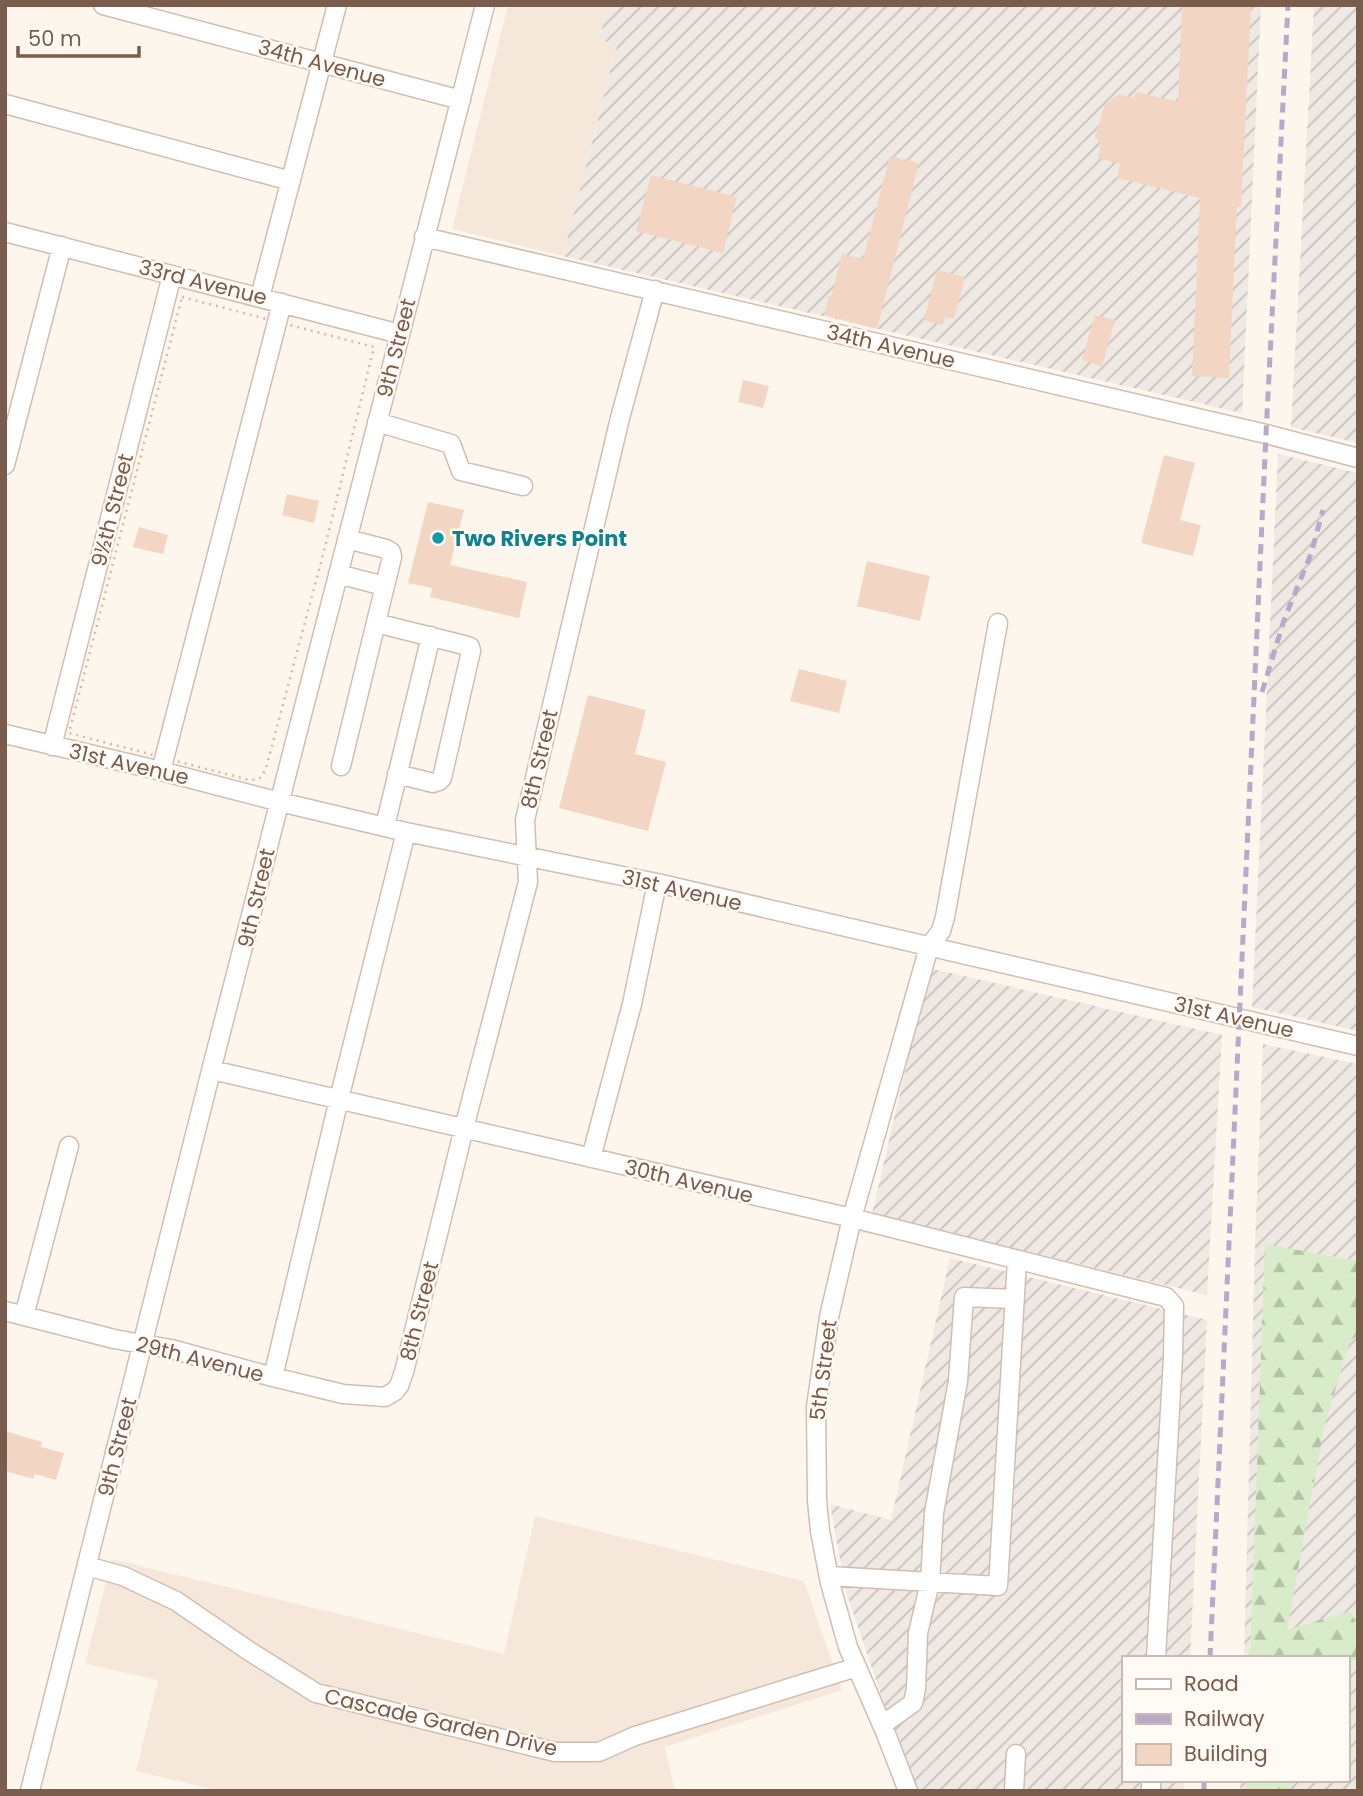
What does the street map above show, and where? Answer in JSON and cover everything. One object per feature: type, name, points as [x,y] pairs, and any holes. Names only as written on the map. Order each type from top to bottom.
[{"type":"street","name":"34th Avenue","points":[[103,5],[461,100]]},
{"type":"street","points":[[260,297],[337,5]]},
{"type":"street","name":"9th Street","points":[[30,1791],[485,5]]},
{"type":"street","points":[[5,104],[291,181]]},
{"type":"street","name":"33rd Avenue","points":[[5,232],[400,334]]},
{"type":"street","name":"34th Avenue","points":[[424,237],[1266,434],[1358,458]]},
{"type":"street","points":[[5,465],[61,246]]},
{"type":"street","name":"9½th Street","points":[[52,746],[172,275]]},
{"type":"street","name":"8th Street","points":[[395,1391],[404,1372],[528,882],[524,820],[620,418],[655,290]]},
{"type":"street","points":[[162,771],[282,303]]},
{"type":"street","points":[[377,422],[451,444],[461,471],[523,486]]},
{"type":"street","points":[[341,766],[392,557],[391,552],[386,549],[347,539]]},
{"type":"street","points":[[338,574],[384,586]]},
{"type":"street","points":[[376,623],[470,647],[471,651],[442,778],[433,783],[397,774]]},
{"type":"street","name":"5th Street","points":[[908,1791],[848,1647],[829,1576],[817,1500],[816,1407],[829,1317],[852,1218],[929,947],[941,931],[945,917],[998,623]]},
{"type":"street","points":[[385,826],[431,636]]},
{"type":"street","name":"31st Avenue","points":[[5,734],[406,832],[657,883],[1358,1046]]},
{"type":"street","points":[[273,1377],[406,832]]},
{"type":"street","points":[[592,1158],[632,1004],[657,883]]},
{"type":"street","name":"30th Avenue","points":[[212,1070],[852,1218],[1166,1297],[1174,1306],[1173,1357],[1156,1656]]},
{"type":"street","points":[[24,1316],[69,1146]]},
{"type":"street","points":[[829,1576],[998,1586],[1017,1260]]},
{"type":"street","points":[[882,1725],[912,1703],[916,1689],[918,1633],[930,1582],[934,1513],[958,1381],[964,1297],[1015,1299]]},
{"type":"street","name":"29th Avenue","points":[[5,1311],[114,1339],[172,1349],[343,1394],[385,1397],[395,1391]]},
{"type":"street","name":"Cascade Garden Drive","points":[[87,1566],[124,1576],[176,1601],[316,1693],[555,1752],[599,1752],[635,1736],[857,1667]]},
{"type":"street","points":[[1014,1791],[1016,1754]]},
{"type":"shaded area","points":[[508,5],[608,5],[599,39],[617,43],[563,256],[452,229]]},
{"type":"shaded area","points":[[608,5],[1261,5],[1242,413],[563,256],[617,44],[599,40]]},
{"type":"shaded area","points":[[1314,5],[1358,5],[1358,443],[1291,427]]},
{"type":"shaded area","points":[[1278,454],[1358,473],[1358,1031],[1252,1007]]},
{"type":"shaded area","points":[[929,968],[1222,1035],[1207,1295],[872,1214]]},
{"type":"shaded area","points":[[1263,1044],[1358,1064],[1358,1791],[1240,1791],[1241,1782],[1349,1782],[1349,1656],[1244,1656]]},
{"type":"shaded area","points":[[950,1258],[1207,1320],[1190,1656],[1122,1656],[1122,1782],[1184,1782],[1184,1791],[914,1791],[846,1592],[830,1504],[891,1520]]},
{"type":"shaded area","points":[[535,1516],[804,1581],[842,1690],[665,1747],[675,1791],[220,1791],[136,1771],[158,1680],[85,1664],[112,1559],[504,1654]]},
{"type":"green space","points":[[1265,1244],[1358,1261],[1358,1335],[1350,1341],[1324,1427],[1287,1630],[1351,1611],[1358,1631],[1358,1658],[1349,1665],[1349,1656],[1250,1656]]},
{"type":"green space","points":[[1247,1782],[1292,1782],[1291,1791],[1246,1791]]},
{"type":"building","points":[[1182,5],[1251,5],[1229,378],[1192,376],[1200,198],[1117,178],[1120,164],[1098,158],[1101,144],[1095,137],[1105,104],[1120,94],[1134,98],[1136,92],[1178,102]]},
{"type":"building","points":[[890,156],[919,163],[877,329],[824,315],[842,254],[863,259]]},
{"type":"building","points":[[651,175],[737,197],[723,253],[636,231]]},
{"type":"building","points":[[937,270],[965,277],[954,319],[945,317],[943,325],[924,320]]},
{"type":"building","points":[[1095,315],[1115,320],[1102,366],[1082,360]]},
{"type":"building","points":[[743,380],[769,386],[763,408],[738,402]]},
{"type":"building","points":[[1164,455],[1195,463],[1180,520],[1201,525],[1193,556],[1141,543]]},
{"type":"building","points":[[287,494],[319,501],[314,523],[282,515]]},
{"type":"building","name":"Two Rivers Point","points":[[428,502],[464,510],[450,565],[527,582],[519,618],[430,597],[432,588],[408,583]]},
{"type":"building","points":[[139,527],[168,535],[163,554],[133,547]]},
{"type":"building","points":[[867,561],[930,576],[920,621],[857,606]]},
{"type":"building","points":[[799,669],[847,681],[839,713],[790,701]]},
{"type":"building","points":[[588,695],[646,710],[635,754],[666,762],[648,831],[559,808]]},
{"type":"building","points":[[5,1431],[42,1442],[41,1447],[64,1453],[56,1480],[35,1474],[33,1479],[5,1471]]},
{"type":"railway","points":[[1210,1656],[1288,5]]},
{"type":"railway","points":[[1262,692],[1284,620],[1311,554],[1323,510]]},
{"type":"railway","points":[[1204,1782],[1204,1791]]},
{"type":"place","name":"Two Rivers Point","points":[[438,538]]}]
